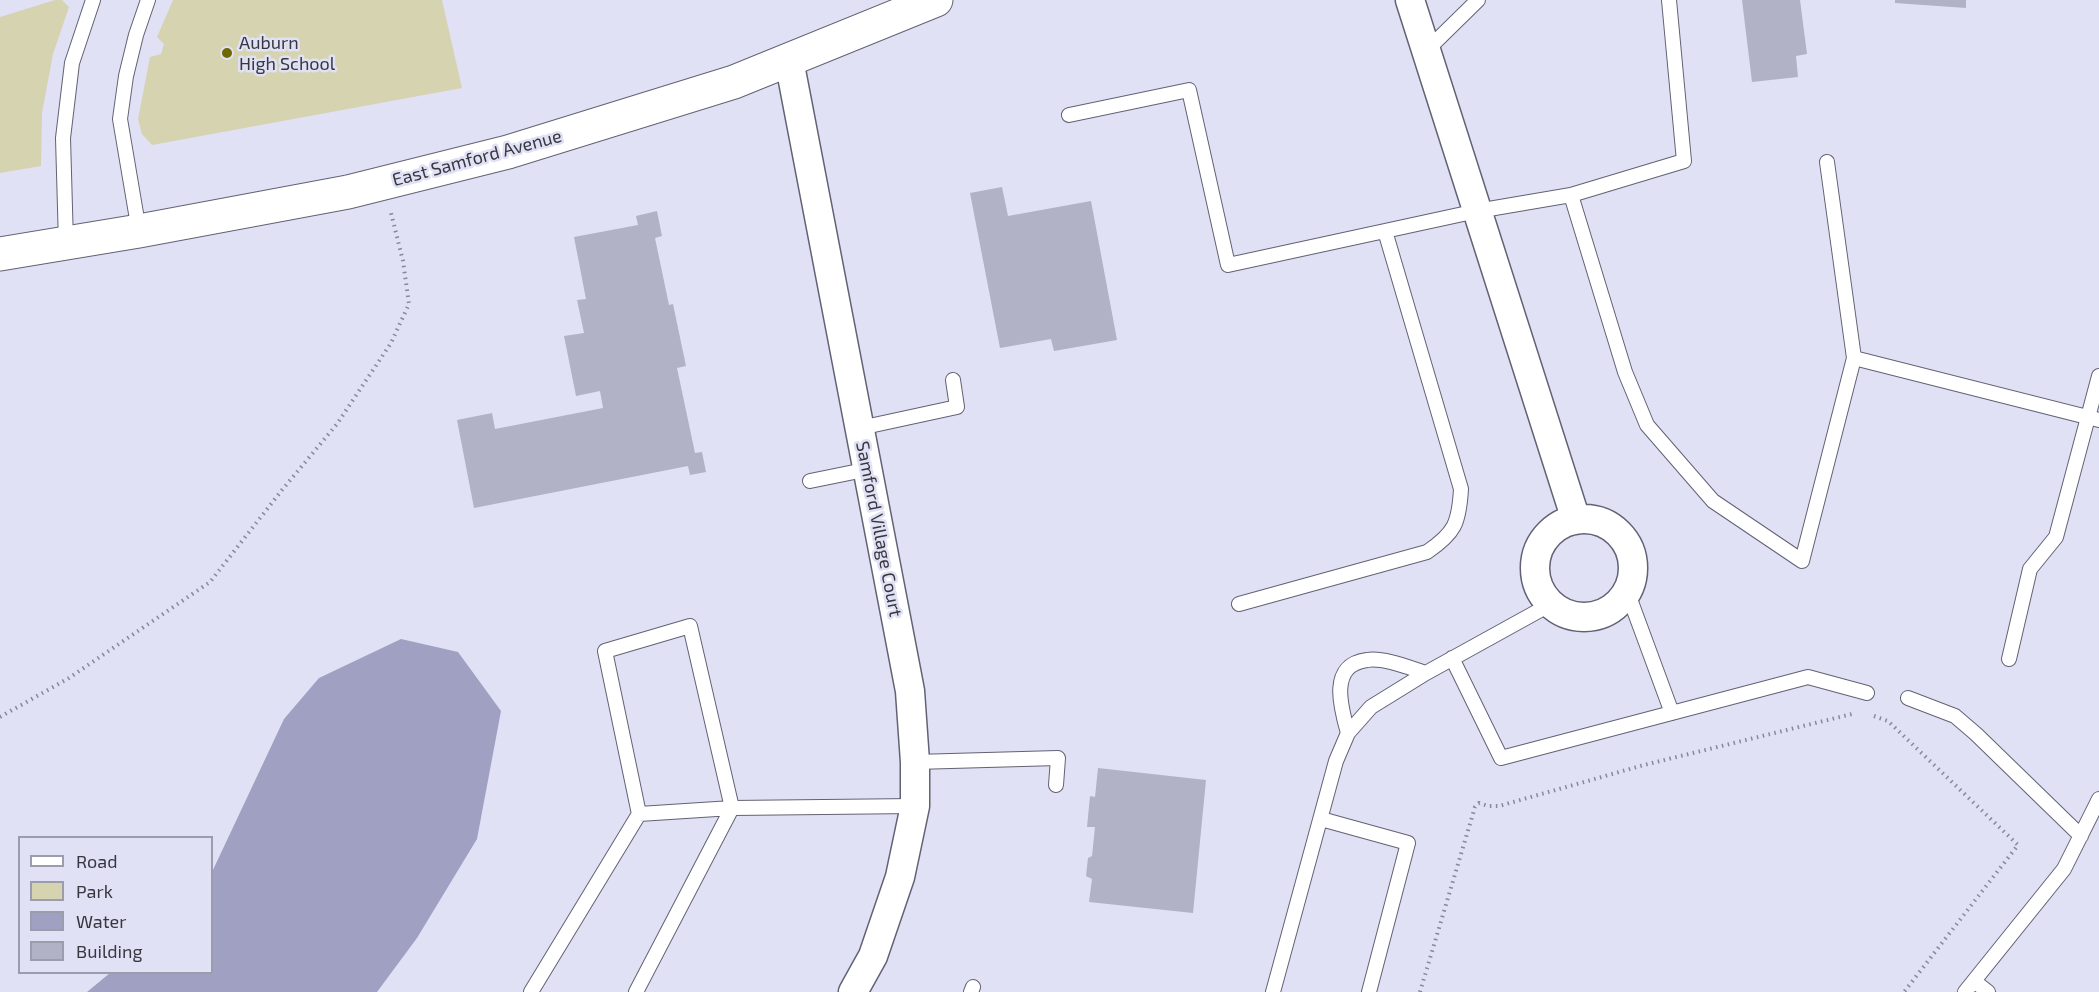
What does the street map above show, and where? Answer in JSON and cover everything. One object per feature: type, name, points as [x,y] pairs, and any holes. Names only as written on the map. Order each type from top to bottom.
[{"type":"street","name":"East Samford Avenue","points":[[0,254],[348,192],[508,152],[734,82],[936,0]]},
{"type":"street","points":[[1410,0],[1576,520]]},
{"type":"street","name":"Samford Village Court","points":[[789,60],[910,691],[915,762],[915,806],[896,888],[873,956],[854,992]]},
{"type":"street","points":[[1583,518],[1600,521],[1614,529],[1626,541],[1632,556],[1633,573],[1627,591],[1620,603],[1606,612],[1590,617],[1574,617],[1558,611],[1546,600],[1538,587],[1534,571],[1536,555],[1542,540],[1554,528],[1568,521],[1583,518]]},
{"type":"lane","points":[[66,243],[63,138],[72,63],[93,0]]},
{"type":"lane","points":[[139,231],[120,119],[126,76],[136,34],[148,0]]},
{"type":"lane","points":[[1426,50],[1478,0]]},
{"type":"lane","points":[[1069,116],[1189,90],[1228,265],[1477,211],[1571,195],[1684,161],[1669,0]]},
{"type":"lane","points":[[1571,195],[1625,372],[1647,425],[1713,501],[1802,561],[1854,358],[1827,162]]},
{"type":"lane","points":[[1239,604],[1427,552],[1446,539],[1460,514],[1461,489],[1385,231]]},
{"type":"lane","points":[[1854,358],[2094,419]]},
{"type":"lane","points":[[2009,659],[2030,570],[2056,537],[2094,419],[2099,375]]},
{"type":"lane","points":[[860,428],[957,407],[953,380]]},
{"type":"lane","points":[[810,481],[869,470]]},
{"type":"lane","points":[[1627,591],[1672,713]]},
{"type":"lane","points":[[1273,992],[1336,761],[1348,733],[1371,707],[1452,658],[1551,604]]},
{"type":"lane","points":[[531,992],[639,814],[605,651],[690,626],[732,808],[636,992]]},
{"type":"lane","points":[[1452,658],[1502,758],[1808,676],[1867,693]]},
{"type":"lane","points":[[1348,733],[1339,703],[1339,688],[1345,672],[1352,664],[1368,659],[1426,673]]},
{"type":"lane","points":[[1908,698],[1955,716],[2081,836]]},
{"type":"lane","points":[[915,762],[1058,758],[1056,785]]},
{"type":"lane","points":[[1965,992],[2064,869],[2099,799]]},
{"type":"lane","points":[[639,814],[732,808],[915,806]]},
{"type":"lane","points":[[1321,819],[1408,843],[1369,992]]},
{"type":"lane","points":[[1974,981],[1988,992]]},
{"type":"path","points":[[0,717],[69,678],[210,582],[337,424],[391,343],[409,304],[403,261],[383,183]]},
{"type":"path","points":[[1420,992],[1475,807],[1479,803],[1499,806],[1644,765],[1854,713],[1862,713]]},
{"type":"path","points":[[1870,713],[1888,721],[2018,845],[1904,992]]},
{"type":"green space","points":[[55,0],[62,0],[69,7],[53,54],[42,113],[41,166],[0,173],[0,17]]},
{"type":"green space","points":[[173,0],[442,0],[462,88],[152,145],[142,134],[138,119],[150,57],[161,54],[164,44],[157,37]]},
{"type":"water","points":[[401,639],[458,652],[501,711],[477,839],[417,938],[377,992],[87,992],[109,974],[213,974],[213,870],[284,719],[319,678]]},
{"type":"building","points":[[1742,0],[1800,0],[1807,54],[1796,56],[1798,77],[1752,82]]},
{"type":"building","points":[[1895,0],[1966,0],[1966,8],[1895,3]]},
{"type":"building","points":[[1002,187],[1008,216],[1091,201],[1117,340],[1054,351],[1051,339],[1000,348],[970,193]]},
{"type":"building","points":[[657,211],[662,236],[655,238],[669,305],[673,304],[686,366],[677,368],[695,453],[702,452],[706,472],[690,475],[688,466],[474,508],[457,420],[492,413],[495,429],[603,408],[600,391],[576,396],[564,336],[584,333],[577,300],[586,299],[574,237],[638,225],[636,216]]},
{"type":"building","points":[[1098,768],[1206,780],[1193,913],[1089,902],[1092,879],[1086,876],[1088,858],[1092,856],[1095,827],[1087,827],[1090,796],[1095,797]]},
{"type":"place","name":"Auburn High School","points":[[227,53]]}]
